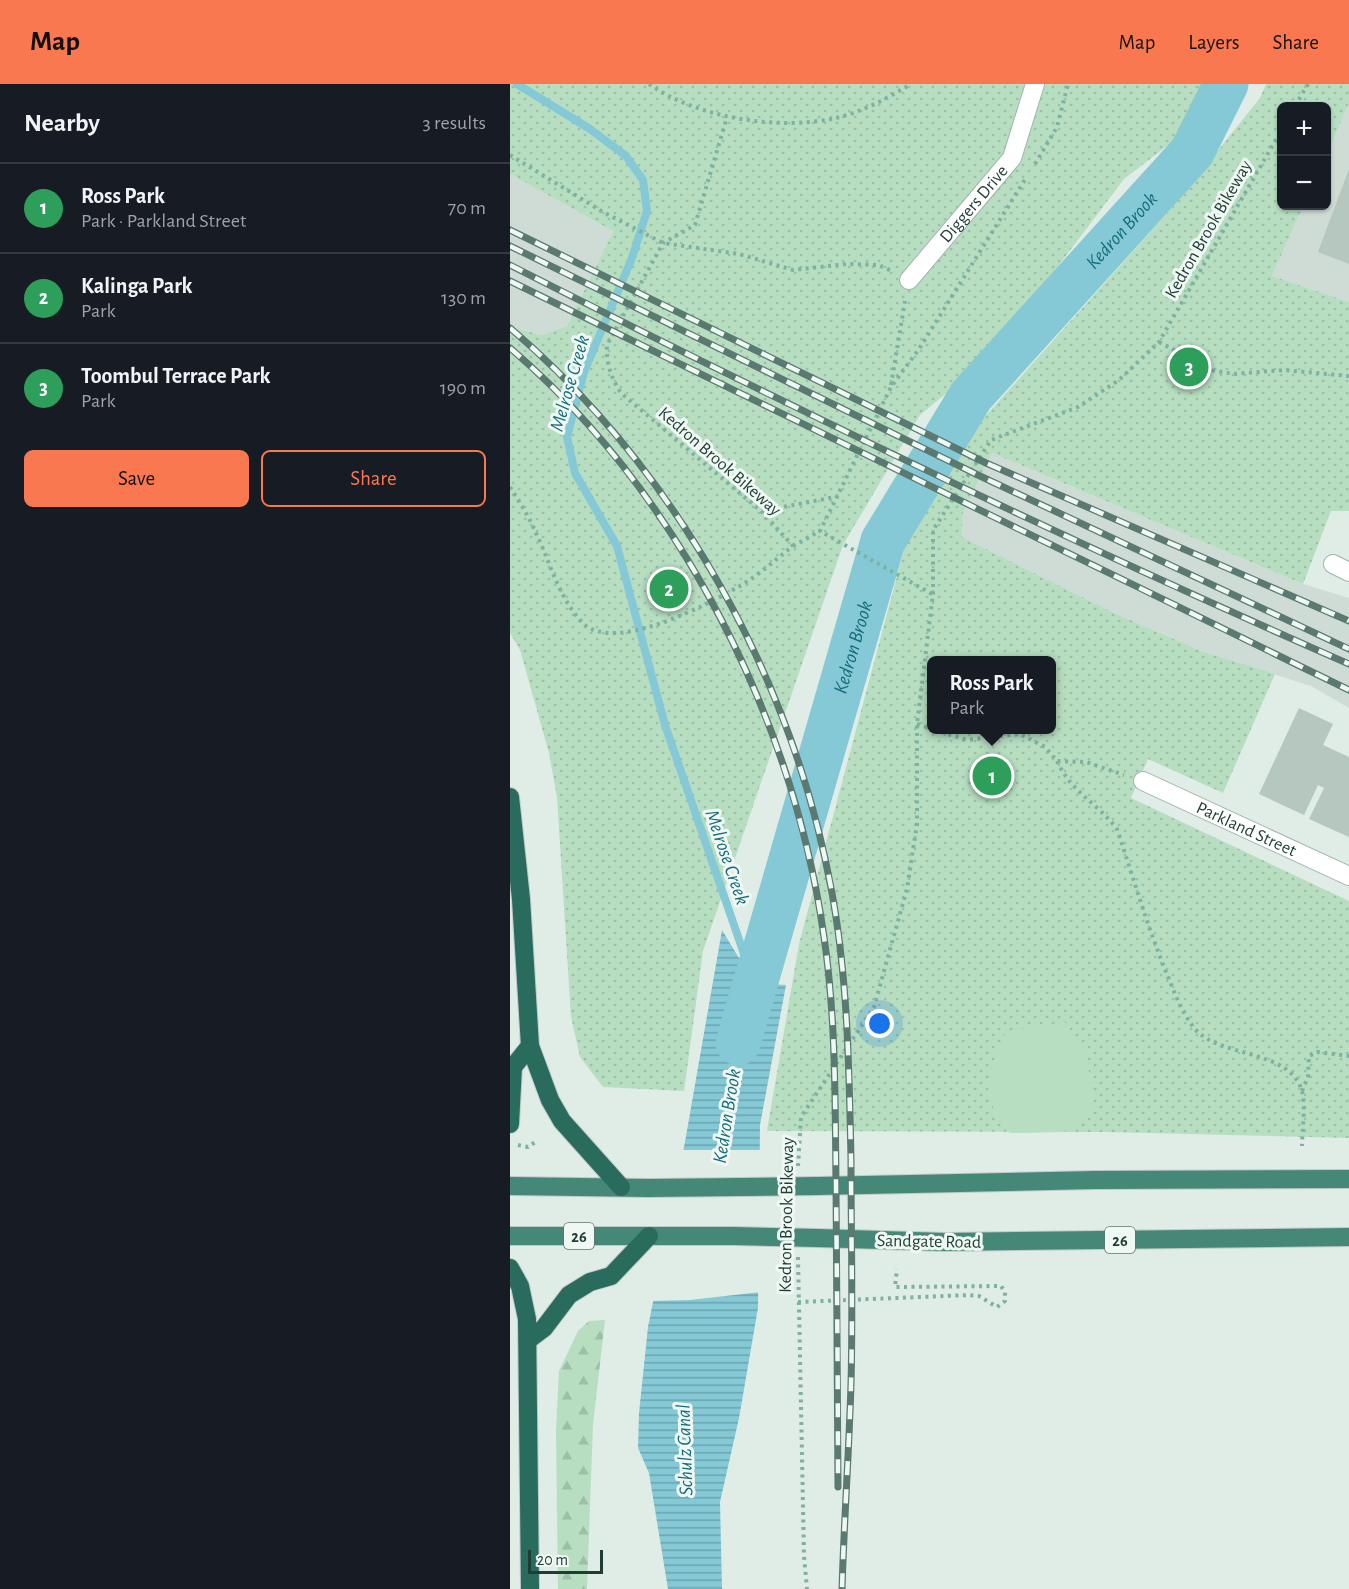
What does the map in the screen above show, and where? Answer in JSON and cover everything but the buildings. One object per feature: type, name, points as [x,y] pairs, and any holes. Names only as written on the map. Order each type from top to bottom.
[{"type":"highway","points":[[510,797],[521,898],[530,1046],[550,1100],[562,1121],[621,1187]]},
{"type":"highway","points":[[510,1124],[513,1067],[530,1046]]},
{"type":"highway","points":[[510,1186],[648,1188],[1095,1180],[1349,1179]]},
{"type":"highway","name":"Sandgate Road","points":[[510,1236],[817,1238],[945,1242],[1349,1237]]},
{"type":"highway","points":[[528,1340],[544,1328],[569,1295],[590,1282],[611,1276],[649,1236]]},
{"type":"highway","points":[[510,1268],[524,1299],[528,1340],[530,1589]]},
{"type":"street","name":"Diggers Drive","points":[[909,279],[1012,158],[1035,84]]},
{"type":"street","name":"Parkland Street","points":[[1143,781],[1349,876]]},
{"type":"path","points":[[649,84],[693,107],[727,117],[780,122],[836,118],[887,99],[911,84]]},
{"type":"path","points":[[510,487],[535,530],[564,597],[585,624],[601,633],[616,634],[667,621],[739,587],[794,546],[820,531],[891,387],[919,349],[1058,127],[1068,84]]},
{"type":"path","points":[[1297,102],[1308,84]]},
{"type":"path","points":[[663,243],[695,225],[727,117]]},
{"type":"path","name":"Kedron Brook Bikeway","points":[[798,1172],[801,1117],[874,1007],[898,930],[907,889],[917,824],[917,724],[933,594],[933,530],[991,440],[1078,407],[1119,381],[1159,342],[1277,136]]},
{"type":"path","points":[[510,155],[646,237],[663,243],[739,254],[793,270],[847,264],[878,265],[909,279],[891,387]]},
{"type":"path","name":"Kedron Brook Bikeway","points":[[663,243],[607,345],[606,358],[612,379],[621,393],[761,511],[794,546]]},
{"type":"path","points":[[1159,342],[1211,370],[1233,374],[1284,370],[1349,376]]},
{"type":"path","points":[[761,511],[836,497]]},
{"type":"path","points":[[820,531],[933,594]]},
{"type":"path","points":[[917,724],[927,727]]},
{"type":"path","points":[[948,734],[967,740],[1020,734],[1045,747],[1057,761],[1065,779],[1107,816],[1117,830],[1148,928],[1180,1005],[1196,1029],[1211,1041],[1274,1062],[1293,1076],[1302,1091]]},
{"type":"path","points":[[1057,761],[1086,762],[1143,781]]},
{"type":"path","points":[[1302,1146],[1302,1091],[1308,1077],[1309,1056],[1317,1052],[1349,1056]]},
{"type":"path","points":[[518,1145],[528,1147],[538,1140]]},
{"type":"path","name":"Kedron Brook Bikeway","points":[[798,1253],[804,1556],[807,1589]]},
{"type":"path","points":[[798,1302],[969,1295],[978,1296],[997,1307],[1005,1301],[1005,1292],[1001,1286],[895,1287],[897,1269]]},
{"type":"shaded area","points":[[1349,103],[1349,302],[1272,276],[1301,210],[1331,210],[1331,145]]},
{"type":"shaded area","points":[[510,174],[613,231],[567,326],[542,335],[510,327]]},
{"type":"shaded area","points":[[992,453],[1303,584],[1349,598],[1349,708],[1311,686],[1204,652],[1112,612],[962,537],[963,513]]},
{"type":"green space","points":[[510,84],[1212,84],[1193,126],[1124,179],[988,359],[920,415],[843,545],[703,951],[684,1091],[603,1087],[580,1057],[571,1017],[557,797],[549,753],[520,650],[510,633],[510,327],[542,335],[567,326],[613,231],[510,174]]},
{"type":"green space","points":[[1266,84],[1349,84],[1349,103],[1331,145],[1331,102],[1277,102],[1277,210],[1301,210],[1272,276],[1349,302],[1349,511],[1331,511],[1303,584],[992,453],[963,513],[962,537],[1112,612],[1204,652],[1275,674],[1223,793],[1148,759],[1131,798],[1349,901],[1349,1138],[1106,1132],[767,1131],[799,944],[905,546],[972,431],[1171,209],[1260,98]]},
{"type":"green space","points":[[1065,1022],[1087,1053],[1093,1109],[1064,1132],[1010,1133],[999,1118],[989,1094],[991,1072],[1006,1031]]},
{"type":"green space","points":[[605,1320],[593,1424],[587,1589],[558,1589],[556,1431],[559,1371],[578,1331],[589,1321]]},
{"type":"water","name":"Schulz Canal","points":[[722,930],[754,983],[786,985],[760,1125],[758,1308],[739,1418],[720,1502],[722,1589],[668,1589],[649,1473],[638,1448],[639,1413],[648,1327],[685,1142]]},
{"type":"pier","points":[[681,1150],[763,1150],[761,1292],[690,1300],[651,1301]]},
{"type":"waterway","name":"Melrose Creek","points":[[517,84],[590,129],[626,156],[643,180],[647,211],[632,258],[584,372],[567,437],[575,473],[617,546],[665,725],[754,983]]},
{"type":"waterway","name":"Kedron Brook","points":[[738,1043],[883,541],[971,396],[1192,152],[1226,84]]},
{"type":"railway","points":[[510,230],[986,463],[1349,621]]},
{"type":"railway","points":[[510,246],[980,476],[1349,649]]},
{"type":"railway","points":[[510,265],[927,470],[1137,569],[1349,664]]},
{"type":"railway","points":[[510,281],[1349,690]]},
{"type":"railway","points":[[510,328],[570,384],[625,446],[675,512],[719,583],[757,657],[789,734],[814,813],[837,926],[845,992],[848,1058],[852,1356],[842,1589]]},
{"type":"railway","points":[[510,348],[571,406],[626,470],[675,540],[719,615],[756,693],[786,773],[809,855],[824,937],[831,998],[835,1122],[838,1487]]},
{"type":"place","name":"Toombul Terrace Park","points":[[1189,367]]},
{"type":"place","name":"Kalinga Park","points":[[669,589]]},
{"type":"place","name":"Ross Park","points":[[992,776]]}]
